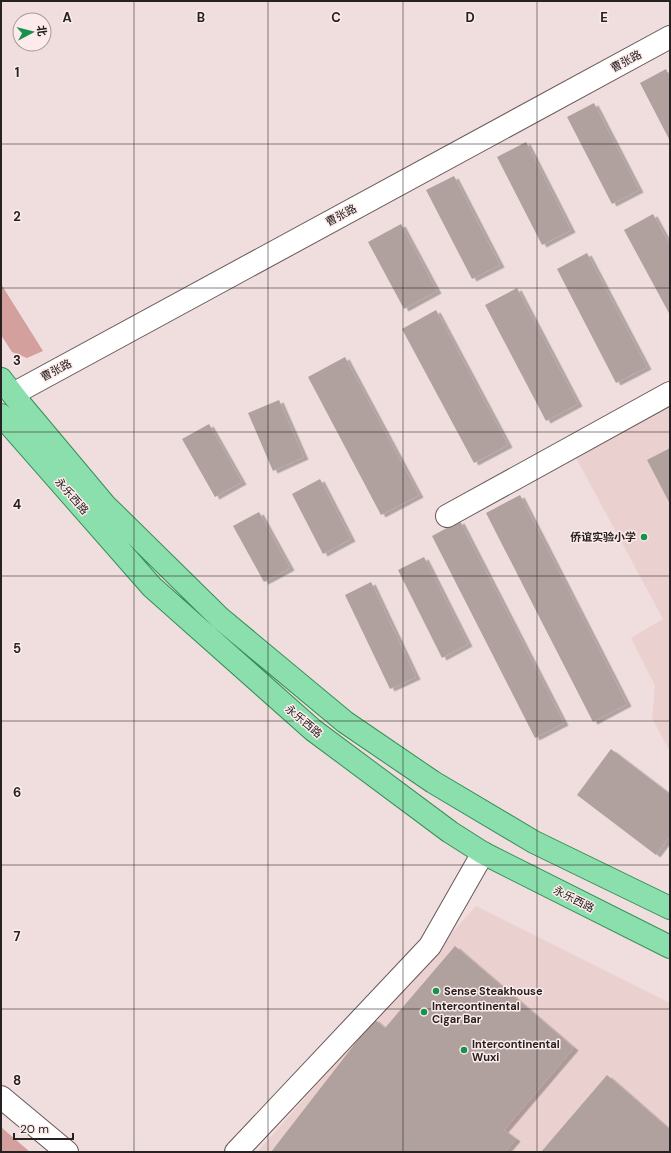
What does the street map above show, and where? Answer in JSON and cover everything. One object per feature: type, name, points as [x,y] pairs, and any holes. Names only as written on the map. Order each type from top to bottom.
[{"type":"main road","name":"永乐西路","points":[[7,387],[105,505],[220,618],[345,722],[432,782],[534,842],[670,908]]},
{"type":"main road","name":"永乐西路","points":[[1,415],[152,587],[313,730],[450,832],[483,853],[670,947]]},
{"type":"street","name":"曹张路","points":[[7,387],[670,37]]},
{"type":"street","points":[[447,516],[670,393]]},
{"type":"street","points":[[236,1152],[430,946],[483,853]]},
{"type":"street","points":[[1,1097],[67,1152]]},
{"type":"shaded area","points":[[1,284],[43,351],[27,358],[12,352],[1,335]]},
{"type":"shaded area","name":"侨谊实验小学","points":[[670,405],[670,752],[652,718],[655,686],[631,638],[663,619],[575,456]]},
{"type":"shaded area","points":[[476,906],[670,1003],[670,1152],[257,1152]]},
{"type":"shaded area","points":[[1,1127],[30,1152],[1,1152]]},
{"type":"building","points":[[666,69],[670,77],[670,141],[640,83]]},
{"type":"building","points":[[594,103],[639,190],[612,204],[567,117]]},
{"type":"building","points":[[526,142],[571,230],[542,245],[497,157]]},
{"type":"building","points":[[454,176],[500,265],[472,279],[426,190]]},
{"type":"building","points":[[653,214],[670,245],[670,315],[624,230]]},
{"type":"building","points":[[401,224],[437,291],[404,309],[368,242]]},
{"type":"building","points":[[587,253],[647,367],[616,383],[557,269]]},
{"type":"building","points":[[517,288],[578,404],[546,421],[485,305]]},
{"type":"building","points":[[436,310],[508,445],[474,463],[402,329]]},
{"type":"building","points":[[345,357],[419,495],[381,515],[308,377]]},
{"type":"building","points":[[279,400],[304,457],[273,471],[248,413]]},
{"type":"building","points":[[209,424],[242,482],[215,497],[182,439]]},
{"type":"building","points":[[670,448],[670,504],[647,460]]},
{"type":"building","points":[[320,479],[351,539],[323,554],[292,494]]},
{"type":"building","points":[[520,495],[627,704],[593,722],[486,513]]},
{"type":"building","points":[[259,512],[290,568],[264,582],[233,526]]},
{"type":"building","points":[[460,521],[564,723],[535,738],[432,536]]},
{"type":"building","points":[[424,557],[468,644],[442,658],[398,570]]},
{"type":"building","points":[[371,582],[416,677],[390,689],[345,595]]},
{"type":"building","points":[[611,749],[670,794],[670,836],[656,855],[577,795]]},
{"type":"building","points":[[455,946],[574,1048],[504,1130],[516,1139],[505,1152],[271,1152],[374,1019],[385,1028]]},
{"type":"building","points":[[607,1075],[670,1130],[670,1152],[541,1152]]},
{"type":"place","name":"侨谊实验小学","points":[[644,537]]},
{"type":"place","name":"Sense Steakhouse","points":[[436,991]]},
{"type":"place","name":"Intercontinental Cigar Bar","points":[[424,1012]]},
{"type":"place","name":"Intercontinental Wuxi","points":[[464,1050]]}]
